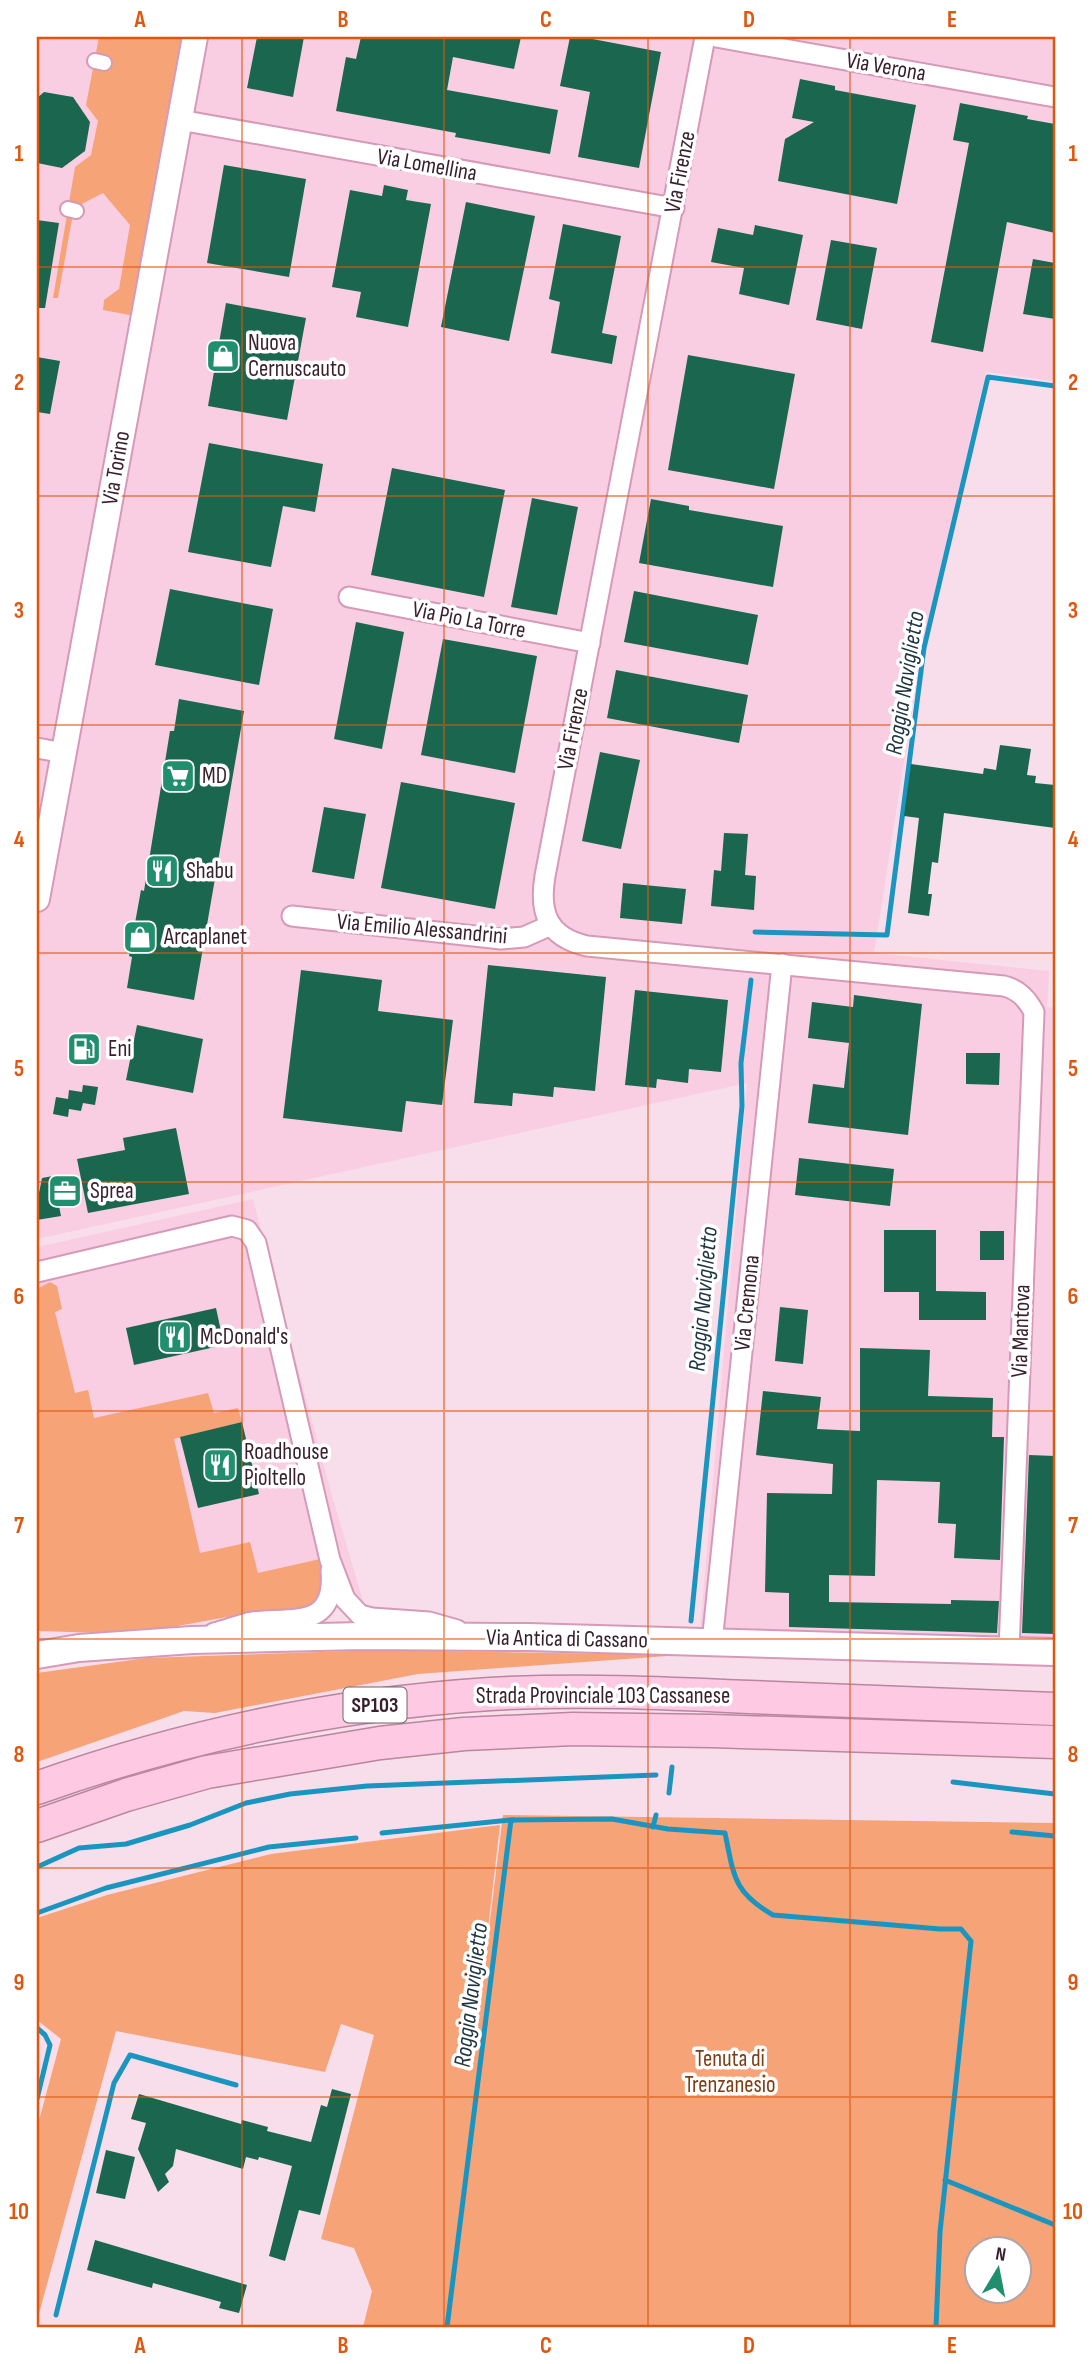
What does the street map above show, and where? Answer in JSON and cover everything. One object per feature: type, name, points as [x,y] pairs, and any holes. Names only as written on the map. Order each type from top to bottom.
[{"type":"highway","name":"SP103","points":[[723,1696],[908,1689],[1055,1689]]},
{"type":"highway","name":"Strada Provinciale 103 Cassanese","points":[[37,1788],[187,1742],[283,1720],[443,1698],[529,1692],[616,1692],[1055,1709]]},
{"type":"highway","name":"Strada Provinciale 103 Cassanese","points":[[37,1826],[125,1795],[207,1772],[380,1743],[464,1734],[537,1730],[712,1731],[1055,1742]]},
{"type":"highway","name":"SP103","points":[[712,1731],[1055,1759]]},
{"type":"main road","name":"Via Antica di Cassano","points":[[37,1656],[79,1648],[192,1640],[360,1636],[1055,1652]]},
{"type":"main road","name":"Via Antica di Cassano","points":[[37,1645],[79,1648]]},
{"type":"street","name":"Via Torino","points":[[37,899],[195,37]]},
{"type":"street","name":"Via Firenze","points":[[551,925],[545,917],[541,895],[705,37]]},
{"type":"street","name":"Via Verona","points":[[716,37],[1055,97]]},
{"type":"street","name":"Via Lomellina","points":[[180,120],[674,208]]},
{"type":"street","name":"Via Pio La Torre","points":[[349,597],[590,643]]},
{"type":"street","points":[[37,748],[64,752]]},
{"type":"street","name":"Via Emilio Alessandrini","points":[[292,916],[501,939],[524,937],[551,925]]},
{"type":"street","points":[[551,925],[566,939],[587,946],[782,964]]},
{"type":"street","name":"Via Mantova","points":[[782,964],[1004,986],[1023,996],[1034,1012],[1009,1650]]},
{"type":"street","name":"Via Cremona","points":[[712,1643],[782,964]]},
{"type":"street","points":[[39,1272],[232,1226],[240,1226],[250,1233],[256,1243],[330,1560],[345,1599],[360,1615],[368,1618],[429,1622],[482,1637]]},
{"type":"street","points":[[192,1640],[251,1622],[303,1619],[312,1616],[322,1608],[330,1593],[330,1560]]},
{"type":"shaded area","points":[[37,37],[1055,37],[1055,381],[986,372],[922,647],[874,953],[1049,971],[1047,1007],[1055,1008],[1055,1664],[698,1654],[747,1083],[37,1239]]},
{"type":"shaded area","points":[[253,1199],[331,1492],[365,1608],[312,1605],[220,1590],[37,1364],[37,1247]]},
{"type":"green space","points":[[99,37],[184,37],[135,316],[103,310],[104,300],[119,289],[130,225],[103,193],[74,208],[58,298],[53,298],[75,167],[91,155],[98,121],[86,105]]},
{"type":"green space","points":[[50,1282],[57,1286],[62,1309],[55,1312],[75,1393],[88,1390],[94,1418],[208,1393],[214,1413],[238,1408],[242,1422],[174,1439],[200,1553],[250,1542],[258,1573],[320,1559],[323,1591],[319,1601],[302,1612],[249,1613],[134,1634],[37,1631],[37,1289]]},
{"type":"green space","points":[[378,1650],[681,1655],[418,1674],[215,1713],[184,1711],[37,1762],[37,1673],[146,1658]]},
{"type":"green space","name":"Tenuta di Trenzanesio","points":[[503,1815],[1055,1823],[1055,2327],[363,2327],[372,2291],[354,2248],[321,2239],[374,2035],[341,2024],[325,2072],[116,2031],[37,2321],[37,2128],[61,2039],[37,2020],[37,1918],[107,1895],[271,1854],[500,1825],[473,2058]]},
{"type":"building","points":[[257,37],[304,37],[293,97],[247,88]]},
{"type":"building","points":[[361,37],[521,37],[514,69],[453,57],[447,90],[558,110],[550,154],[336,111],[346,57],[356,59]]},
{"type":"building","points":[[570,37],[661,52],[639,168],[578,157],[590,92],[560,86]]},
{"type":"building","points":[[800,79],[835,86],[835,90],[916,105],[897,204],[778,181],[785,139],[814,122],[792,118]]},
{"type":"building","points":[[44,92],[73,97],[90,122],[85,151],[62,168],[37,163],[37,98]]},
{"type":"building","points":[[960,103],[1055,124],[1055,233],[1007,222],[983,352],[931,342],[969,143],[953,140]]},
{"type":"building","points":[[224,165],[306,179],[289,277],[207,263]]},
{"type":"building","points":[[384,185],[408,190],[406,200],[431,204],[408,327],[356,317],[361,292],[332,287],[350,190],[382,196]]},
{"type":"building","points":[[466,202],[535,216],[509,341],[441,327]]},
{"type":"building","points":[[37,220],[59,223],[45,308],[37,308]]},
{"type":"building","points":[[563,224],[621,236],[602,333],[617,336],[612,364],[551,353],[560,302],[549,299]]},
{"type":"building","points":[[755,225],[803,235],[789,305],[739,294],[744,268],[711,262],[718,228],[753,235]]},
{"type":"building","points":[[831,240],[877,248],[862,329],[816,320]]},
{"type":"building","points":[[1033,259],[1055,263],[1055,319],[1023,314]]},
{"type":"building","points":[[226,303],[306,318],[287,420],[208,406]]},
{"type":"building","points":[[688,355],[795,374],[774,489],[668,470]]},
{"type":"building","points":[[37,357],[60,361],[50,414],[37,412]]},
{"type":"building","points":[[209,443],[323,464],[315,512],[283,506],[271,567],[188,552]]},
{"type":"building","points":[[392,468],[505,490],[484,597],[371,575]]},
{"type":"building","points":[[532,498],[578,507],[557,615],[511,607]]},
{"type":"building","points":[[651,499],[689,506],[689,510],[783,526],[773,587],[639,563]]},
{"type":"building","points":[[170,589],[273,609],[259,685],[155,665]]},
{"type":"building","points":[[634,591],[758,615],[748,665],[624,642]]},
{"type":"building","points":[[356,622],[404,632],[382,749],[334,739]]},
{"type":"building","points":[[443,639],[537,656],[515,773],[421,755]]},
{"type":"building","points":[[616,670],[748,695],[739,743],[607,718]]},
{"type":"building","points":[[179,699],[244,711],[194,1000],[127,988],[132,957],[129,956],[141,890],[144,891],[170,731],[174,731]]},
{"type":"building","points":[[1000,745],[1031,749],[1027,775],[1036,776],[1035,783],[1055,785],[1055,828],[944,813],[938,863],[932,862],[928,894],[932,894],[929,916],[908,913],[919,818],[904,816],[911,764],[983,774],[984,768],[996,770]]},
{"type":"building","points":[[600,752],[640,760],[621,849],[582,841]]},
{"type":"building","points":[[401,782],[515,803],[495,909],[381,888]]},
{"type":"building","points":[[324,807],[366,814],[354,879],[312,872]]},
{"type":"building","points":[[724,833],[748,834],[745,875],[756,876],[754,910],[711,906],[714,870],[721,871]]},
{"type":"building","points":[[623,883],[686,889],[682,924],[620,918]]},
{"type":"building","points":[[488,965],[606,977],[595,1091],[554,1087],[553,1097],[513,1093],[512,1106],[474,1103]]},
{"type":"building","points":[[301,970],[382,980],[378,1011],[453,1020],[442,1105],[406,1101],[402,1132],[283,1118]]},
{"type":"building","points":[[635,990],[728,1000],[721,1072],[689,1069],[688,1083],[657,1079],[656,1088],[625,1085]]},
{"type":"building","points":[[854,995],[922,1004],[908,1135],[808,1123],[813,1084],[844,1088],[849,1043],[808,1038],[812,1002],[853,1007]]},
{"type":"building","points":[[137,1025],[203,1039],[193,1093],[126,1080]]},
{"type":"building","name":"Eni","points":[[77,1038],[94,1041],[91,1060],[74,1057]]},
{"type":"building","points":[[966,1053],[1000,1053],[999,1085],[966,1084]]},
{"type":"building","points":[[83,1085],[98,1087],[95,1105],[83,1103],[81,1111],[69,1109],[68,1117],[53,1114],[56,1097],[68,1099],[69,1090],[82,1092]]},
{"type":"building","points":[[176,1128],[189,1194],[88,1213],[77,1159],[125,1150],[123,1138]]},
{"type":"building","points":[[799,1158],[894,1169],[890,1206],[795,1195]]},
{"type":"building","points":[[53,1176],[61,1216],[37,1220],[42,1178]]},
{"type":"building","points":[[884,1230],[936,1230],[936,1291],[986,1292],[986,1320],[919,1320],[919,1292],[884,1292]]},
{"type":"building","points":[[980,1231],[1004,1231],[1004,1260],[980,1260]]},
{"type":"building","points":[[780,1307],[808,1310],[803,1364],[775,1361]]},
{"type":"building","name":"McDonald's","points":[[216,1308],[224,1345],[134,1365],[126,1328]]},
{"type":"building","points":[[860,1348],[930,1350],[928,1396],[993,1398],[992,1437],[1004,1437],[1000,1560],[954,1558],[956,1524],[938,1523],[940,1482],[877,1480],[875,1576],[829,1575],[829,1602],[951,1604],[951,1600],[999,1601],[997,1633],[789,1627],[789,1593],[765,1592],[767,1493],[832,1494],[833,1464],[756,1455],[763,1391],[821,1397],[817,1429],[860,1431]]},
{"type":"building","name":"Roadhouse Pioltello","points":[[242,1422],[259,1494],[198,1508],[180,1437]]},
{"type":"building","points":[[1029,1455],[1055,1456],[1055,1634],[1022,1633]]},
{"type":"building","points":[[332,2089],[351,2094],[320,2215],[299,2210],[285,2261],[269,2256],[292,2166],[259,2157],[258,2160],[246,2157],[243,2169],[176,2149],[173,2166],[165,2174],[169,2182],[158,2192],[138,2149],[146,2123],[131,2119],[139,2094],[241,2124],[242,2120],[268,2127],[267,2131],[311,2142],[321,2105],[327,2107]]},
{"type":"building","points":[[106,2150],[135,2157],[125,2199],[96,2193]]},
{"type":"building","points":[[95,2240],[247,2285],[239,2313],[219,2308],[221,2302],[153,2283],[152,2288],[87,2270]]},
{"type":"waterway","name":"Roggia Naviglietto","points":[[755,932],[887,935],[924,648],[988,377],[1055,386]]},
{"type":"waterway","name":"Roggia Naviglietto","points":[[691,1621],[742,1106],[741,1063],[751,980]]},
{"type":"waterway","name":"Roggia Naviglietto","points":[[669,1793],[672,1767]]},
{"type":"waterway","points":[[37,1867],[79,1848],[126,1844],[190,1825],[246,1803],[290,1794],[367,1786],[656,1775]]},
{"type":"waterway","points":[[953,1782],[1055,1794]]},
{"type":"waterway","name":"Roggia Naviglietto","points":[[653,1827],[656,1815]]},
{"type":"waterway","points":[[382,1833],[511,1820],[612,1819],[668,1829],[725,1833],[737,1882],[750,1899],[773,1915],[961,1929],[971,1941],[940,2232],[936,2327]]},
{"type":"waterway","name":"Roggia Naviglietto","points":[[447,2327],[511,1820],[514,1820]]},
{"type":"waterway","points":[[1012,1832],[1055,1836]]},
{"type":"waterway","points":[[37,1913],[106,1888],[269,1847],[356,1838]]},
{"type":"waterway","points":[[37,2028],[45,2035],[50,2045],[37,2099]]},
{"type":"waterway","points":[[56,2315],[114,2083],[130,2055],[236,2085]]},
{"type":"waterway","points":[[945,2180],[1055,2225]]},
{"type":"place","name":"Nuova Cernuscauto","points":[[223,356]]},
{"type":"place","name":"MD","points":[[178,776]]},
{"type":"place","name":"Shabu","points":[[162,871]]},
{"type":"place","name":"Arcaplanet","points":[[140,937]]},
{"type":"place","name":"Eni","points":[[84,1049]]},
{"type":"place","name":"Sprea","points":[[65,1191]]},
{"type":"place","name":"McDonald's","points":[[175,1337]]},
{"type":"place","name":"Roadhouse Pioltello","points":[[220,1465]]}]
